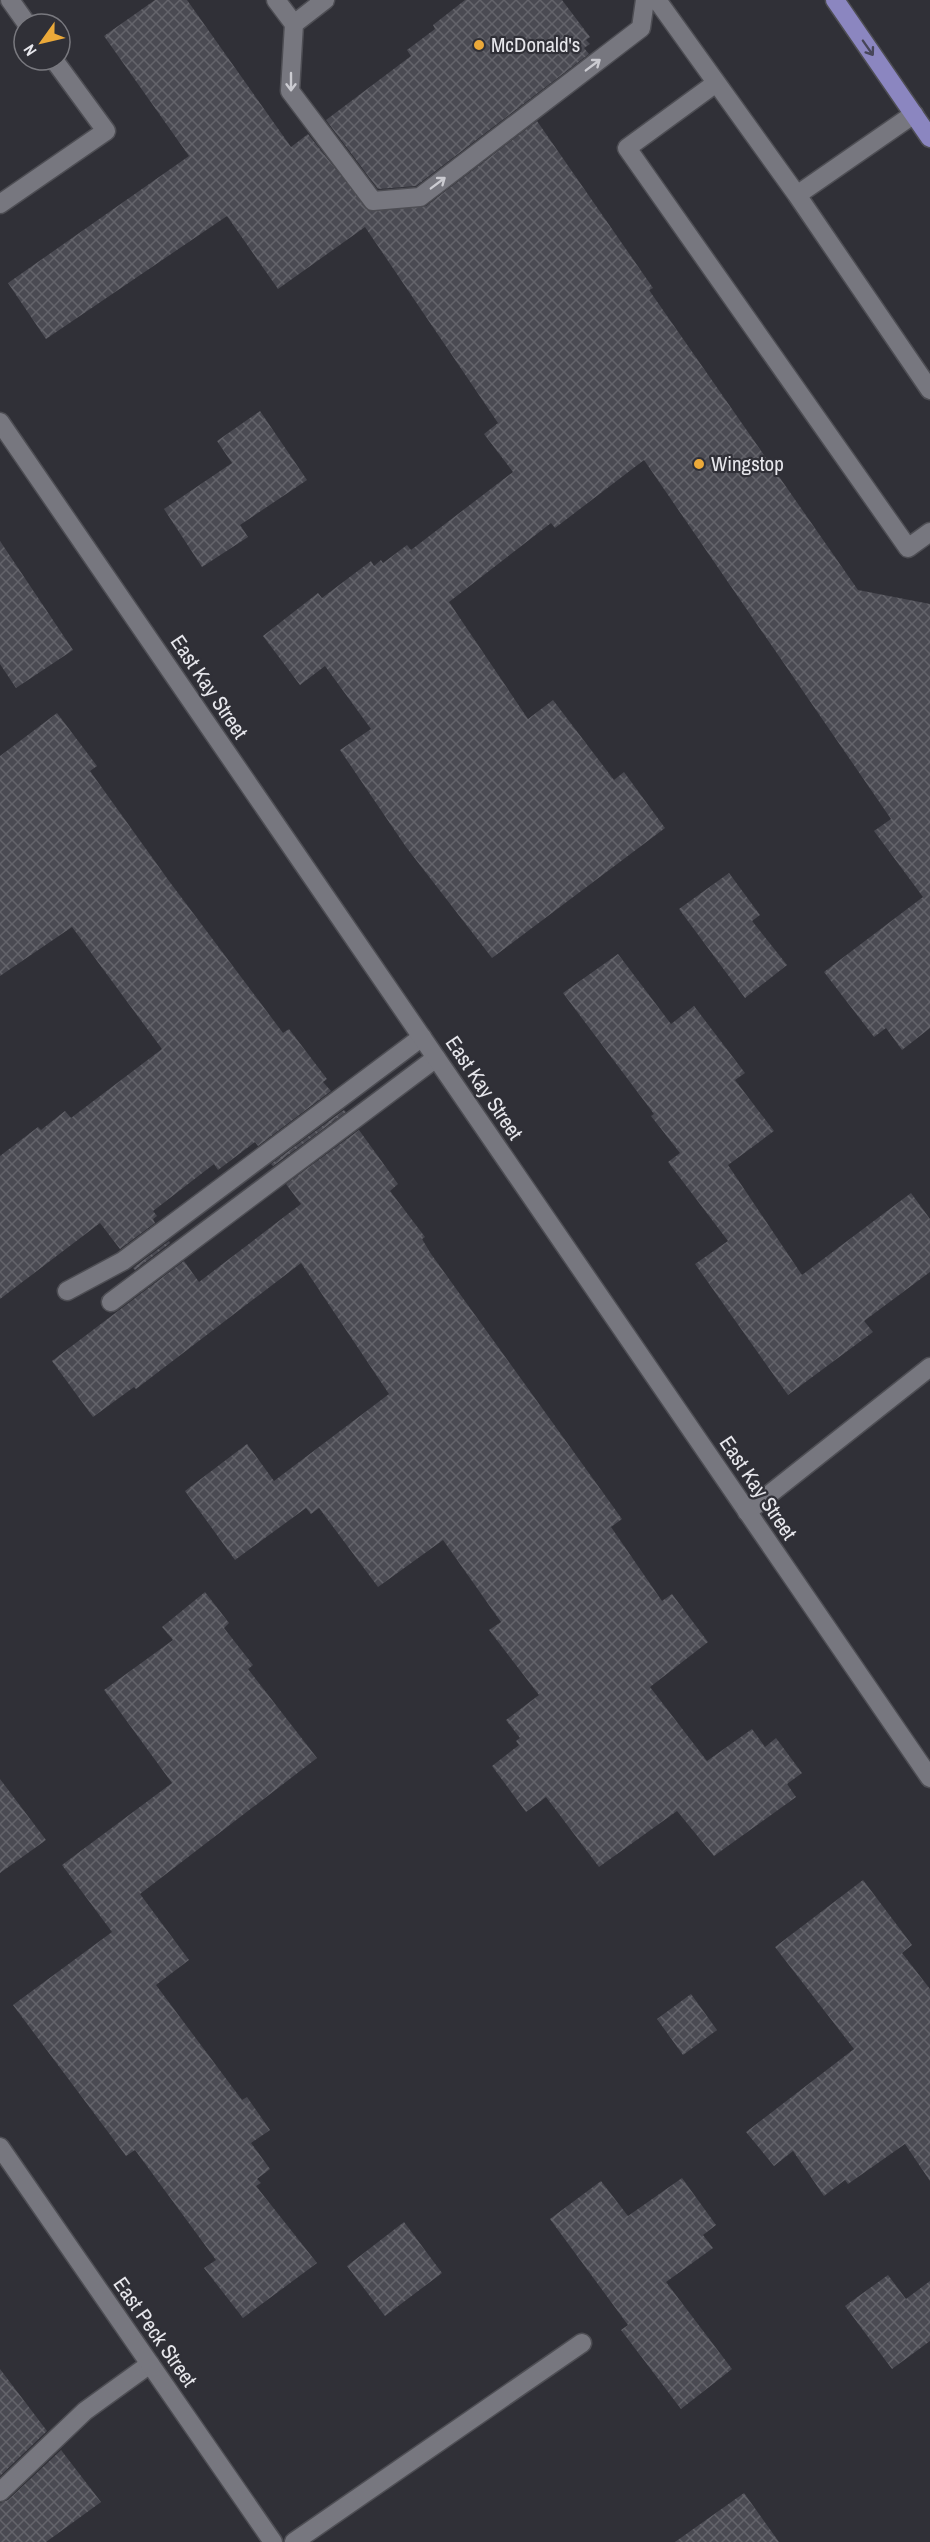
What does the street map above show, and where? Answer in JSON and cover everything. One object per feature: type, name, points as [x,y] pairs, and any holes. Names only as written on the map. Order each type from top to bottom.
[{"type":"main road","points":[[835,0],[930,138]]},
{"type":"street","points":[[276,0],[294,24],[290,91],[373,201],[420,197],[641,28],[645,0]]},
{"type":"street","points":[[294,24],[325,0]]},
{"type":"street","points":[[657,0],[797,195],[930,390]]},
{"type":"street","points":[[0,204],[106,131],[63,72]]},
{"type":"street","points":[[716,83],[627,148],[908,548],[930,532]]},
{"type":"street","points":[[797,195],[914,114]]},
{"type":"street","name":"East Kay Street","points":[[0,422],[930,1778]]},
{"type":"street","points":[[67,1291],[123,1262],[422,1037]]},
{"type":"street","points":[[111,1302],[436,1058]]},
{"type":"street","points":[[747,1512],[930,1367]]},
{"type":"street","name":"East Peck Street","points":[[0,2147],[273,2542]]},
{"type":"street","points":[[294,2542],[582,2343]]},
{"type":"street","points":[[0,2492],[86,2411],[150,2364]]},
{"type":"building","points":[[155,0],[187,0],[291,147],[308,134],[369,211],[426,206],[537,121],[653,288],[649,290],[858,590],[930,604],[930,1028],[902,1050],[886,1028],[874,1037],[824,972],[923,897],[874,831],[891,819],[644,460],[555,528],[551,523],[449,602],[528,719],[553,700],[614,780],[624,772],[665,828],[492,958],[406,847],[340,750],[371,729],[325,666],[300,685],[263,636],[318,593],[322,598],[371,561],[374,566],[381,560],[383,563],[407,545],[411,550],[513,472],[484,434],[498,423],[365,227],[278,289],[227,216],[46,339],[8,283],[189,156],[104,36]]},
{"type":"building","points":[[465,0],[562,0],[590,37],[586,40],[590,44],[584,48],[589,54],[416,186],[378,189],[326,120],[411,56],[407,50],[435,29],[433,25]]},
{"type":"building","points":[[260,411],[307,480],[240,525],[248,537],[202,567],[164,509],[232,463],[217,441]]},
{"type":"building","points":[[0,541],[73,650],[16,688],[0,664]]},
{"type":"building","points":[[57,713],[97,766],[90,771],[169,881],[283,1033],[289,1029],[327,1079],[323,1082],[331,1091],[258,1146],[255,1142],[218,1170],[214,1164],[153,1211],[157,1216],[153,1219],[155,1223],[120,1249],[100,1223],[0,1299],[0,1156],[38,1127],[41,1130],[65,1111],[71,1118],[162,1049],[72,927],[0,976],[0,756]]},
{"type":"building","points":[[729,873],[760,915],[752,921],[787,965],[745,998],[679,909]]},
{"type":"building","points":[[618,954],[671,1024],[694,1006],[745,1073],[735,1080],[774,1131],[728,1165],[802,1275],[911,1193],[930,1219],[930,1272],[864,1321],[873,1332],[788,1395],[695,1264],[728,1241],[668,1162],[680,1153],[651,1116],[654,1114],[563,993]]},
{"type":"building","points":[[344,1110],[346,1112],[273,1166],[271,1164]]},
{"type":"building","points":[[359,1130],[398,1184],[390,1191],[425,1237],[422,1239],[431,1254],[622,1519],[611,1527],[662,1601],[672,1594],[708,1642],[650,1687],[707,1761],[752,1729],[765,1747],[776,1738],[802,1773],[787,1784],[796,1797],[714,1856],[677,1811],[599,1867],[546,1797],[526,1812],[492,1766],[519,1745],[516,1741],[520,1738],[506,1720],[539,1695],[489,1630],[501,1622],[443,1540],[378,1587],[319,1508],[311,1514],[306,1508],[235,1560],[185,1491],[247,1444],[274,1481],[389,1394],[301,1263],[136,1389],[134,1387],[93,1417],[52,1361],[184,1261],[199,1282],[301,1204],[286,1184]]},
{"type":"building","points":[[169,1241],[170,1243],[135,1270],[133,1268]]},
{"type":"building","points":[[205,1592],[229,1623],[224,1628],[253,1665],[248,1669],[317,1758],[140,1894],[189,1960],[156,1985],[242,2100],[247,2097],[270,2130],[251,2143],[270,2169],[257,2179],[261,2183],[256,2186],[317,2263],[243,2318],[204,2268],[216,2260],[135,2150],[126,2156],[13,2005],[112,1932],[62,1865],[172,1783],[104,1690],[173,1640],[162,1627]]},
{"type":"building","points":[[0,1779],[46,1840],[0,1873]]},
{"type":"building","points":[[863,1880],[912,1945],[902,1953],[930,1989],[930,2181],[905,2144],[848,2184],[845,2180],[824,2196],[793,2151],[774,2166],[746,2132],[854,2049],[775,1947]]},
{"type":"building","points":[[691,1994],[717,2030],[683,2055],[657,2019]]},
{"type":"building","points":[[682,2178],[716,2225],[703,2235],[713,2248],[666,2282],[732,2369],[681,2409],[621,2330],[628,2325],[550,2219],[601,2181],[628,2216]]},
{"type":"building","points":[[404,2222],[442,2273],[385,2316],[347,2266]]},
{"type":"building","points":[[888,2275],[906,2299],[930,2281],[930,2341],[892,2369],[845,2306]]},
{"type":"building","points":[[0,2369],[47,2431],[0,2476]]},
{"type":"building","points":[[61,2450],[101,2502],[46,2542],[0,2542],[0,2503],[8,2500]]},
{"type":"building","points":[[744,2493],[779,2542],[675,2542]]},
{"type":"place","name":"McDonald's","points":[[479,45]]},
{"type":"place","name":"Wingstop","points":[[699,464]]}]
